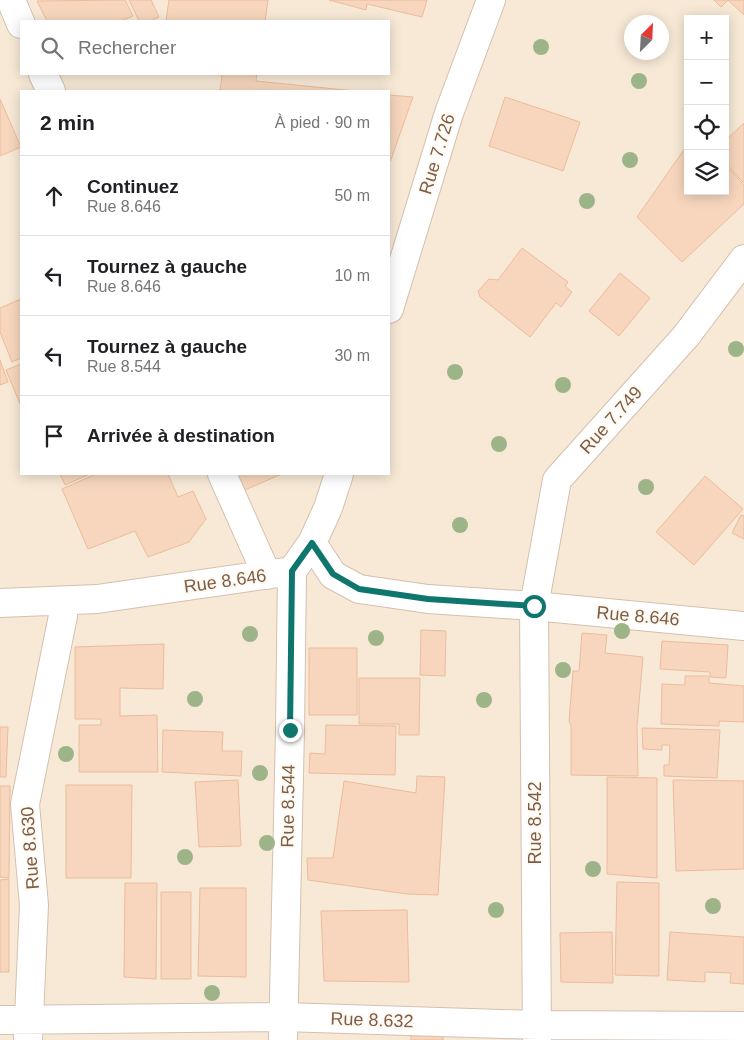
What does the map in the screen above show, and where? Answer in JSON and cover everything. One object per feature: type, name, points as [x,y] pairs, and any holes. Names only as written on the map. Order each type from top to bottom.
[{"type":"street","points":[[10,0],[20,22]]},
{"type":"street","name":"Rue 7.726","points":[[390,306],[449,113],[491,0]]},
{"type":"street","points":[[43,75],[51,90]]},
{"type":"street","name":"Rue 7.749","points":[[534,606],[557,480],[686,336],[744,259]]},
{"type":"street","points":[[223,475],[279,573]]},
{"type":"street","points":[[312,543],[328,508],[338,475]]},
{"type":"street","name":"Rue 8.646","points":[[0,604],[97,599],[279,573],[312,543],[333,574],[359,589],[428,599],[534,606],[744,626]]},
{"type":"street","name":"Rue 8.544","points":[[279,573],[290,740],[283,1028]]},
{"type":"street","name":"Rue 8.630","points":[[29,1030],[34,905],[25,804],[63,616],[61,601]]},
{"type":"street","name":"Rue 8.542","points":[[534,606],[537,1033]]},
{"type":"street","name":"Rue 8.632","points":[[0,1020],[29,1030],[283,1028],[537,1033],[744,1026]]},
{"type":"shaded area","points":[[0,0],[744,0],[744,1040],[0,1040]]},
{"type":"building","points":[[125,0],[133,16],[123,20],[46,20],[37,1]]},
{"type":"building","points":[[129,0],[151,0],[159,17],[152,20],[139,20]]},
{"type":"building","points":[[169,0],[268,0],[265,20],[166,20]]},
{"type":"building","points":[[329,0],[427,0],[422,17],[367,4],[366,10]]},
{"type":"building","points":[[714,0],[728,0],[721,7]]},
{"type":"building","points":[[728,0],[744,0],[744,15]]},
{"type":"building","points":[[222,75],[257,75],[256,81],[345,90],[220,90]]},
{"type":"building","points":[[390,95],[413,97],[390,162]]},
{"type":"building","points":[[505,97],[580,122],[563,171],[489,146]]},
{"type":"building","points":[[0,99],[20,147],[0,156]]},
{"type":"building","points":[[744,123],[744,183],[729,167],[729,137]]},
{"type":"building","points":[[684,150],[684,195],[729,195],[729,169],[744,185],[744,204],[682,262],[637,217]]},
{"type":"building","points":[[522,248],[568,282],[565,286],[572,292],[561,307],[556,303],[530,337],[480,297],[478,291],[489,279],[498,280]]},
{"type":"building","points":[[620,273],[650,298],[619,336],[589,311]]},
{"type":"building","points":[[20,299],[20,358],[12,362],[0,332],[0,308]]},
{"type":"building","points":[[0,360],[8,382],[0,385]]},
{"type":"building","points":[[20,364],[20,404],[6,370]]},
{"type":"building","points":[[60,475],[88,475],[65,485]]},
{"type":"building","points":[[94,475],[168,475],[178,497],[193,491],[206,519],[189,542],[148,557],[135,531],[88,549],[62,489]]},
{"type":"building","points":[[232,475],[280,475],[240,492]]},
{"type":"building","points":[[705,476],[743,509],[694,565],[656,532]]},
{"type":"building","points":[[741,515],[744,516],[744,539],[732,533]]},
{"type":"building","points":[[421,630],[446,631],[445,676],[420,675]]},
{"type":"building","points":[[582,633],[607,635],[605,653],[643,657],[637,726],[638,776],[571,775],[571,725],[569,722],[573,671],[579,671]]},
{"type":"building","points":[[662,641],[728,645],[726,678],[710,677],[710,672],[660,669]]},
{"type":"building","points":[[164,644],[163,689],[120,688],[120,716],[157,715],[158,772],[79,772],[79,725],[101,725],[101,719],[75,719],[75,647]]},
{"type":"building","points":[[309,648],[357,648],[357,715],[309,715]]},
{"type":"building","points":[[685,676],[709,676],[709,683],[744,686],[744,722],[719,721],[719,726],[661,724],[662,684],[685,685]]},
{"type":"building","points":[[359,678],[420,678],[419,735],[399,735],[399,724],[359,724]]},
{"type":"building","points":[[326,725],[396,726],[395,775],[309,773],[310,753],[325,754]]},
{"type":"building","points":[[0,727],[8,727],[6,777],[0,777]]},
{"type":"building","points":[[642,728],[720,730],[717,778],[664,776],[664,765],[669,765],[670,745],[662,745],[662,750],[643,749]]},
{"type":"building","points":[[163,730],[223,732],[222,751],[242,751],[241,776],[162,772]]},
{"type":"building","points":[[417,776],[445,777],[438,895],[407,894],[308,880],[307,858],[333,858],[344,781],[416,793]]},
{"type":"building","points":[[607,777],[657,778],[657,878],[607,874]]},
{"type":"building","points":[[238,780],[241,846],[199,847],[195,782]]},
{"type":"building","points":[[673,780],[744,781],[744,869],[676,871]]},
{"type":"building","points":[[66,785],[132,785],[131,878],[66,878]]},
{"type":"building","points":[[0,786],[10,786],[9,878],[0,877]]},
{"type":"building","points":[[9,879],[9,972],[0,972],[0,880]]},
{"type":"building","points":[[617,882],[659,883],[659,976],[615,975]]},
{"type":"building","points":[[125,883],[157,883],[156,979],[124,977]]},
{"type":"building","points":[[200,888],[246,888],[246,977],[198,976]]},
{"type":"building","points":[[161,892],[191,892],[191,979],[161,979]]},
{"type":"building","points":[[407,910],[409,982],[324,981],[321,911]]},
{"type":"building","points":[[612,932],[613,983],[561,982],[560,933]]},
{"type":"building","points":[[670,932],[744,937],[744,984],[730,983],[731,973],[705,972],[705,982],[667,980]]},
{"type":"building","points":[[411,1035],[443,1036],[443,1040],[411,1040]]},
{"type":"route","points":[[290,730],[292,571],[312,543],[333,574],[359,589],[428,599],[534,606]]}]
